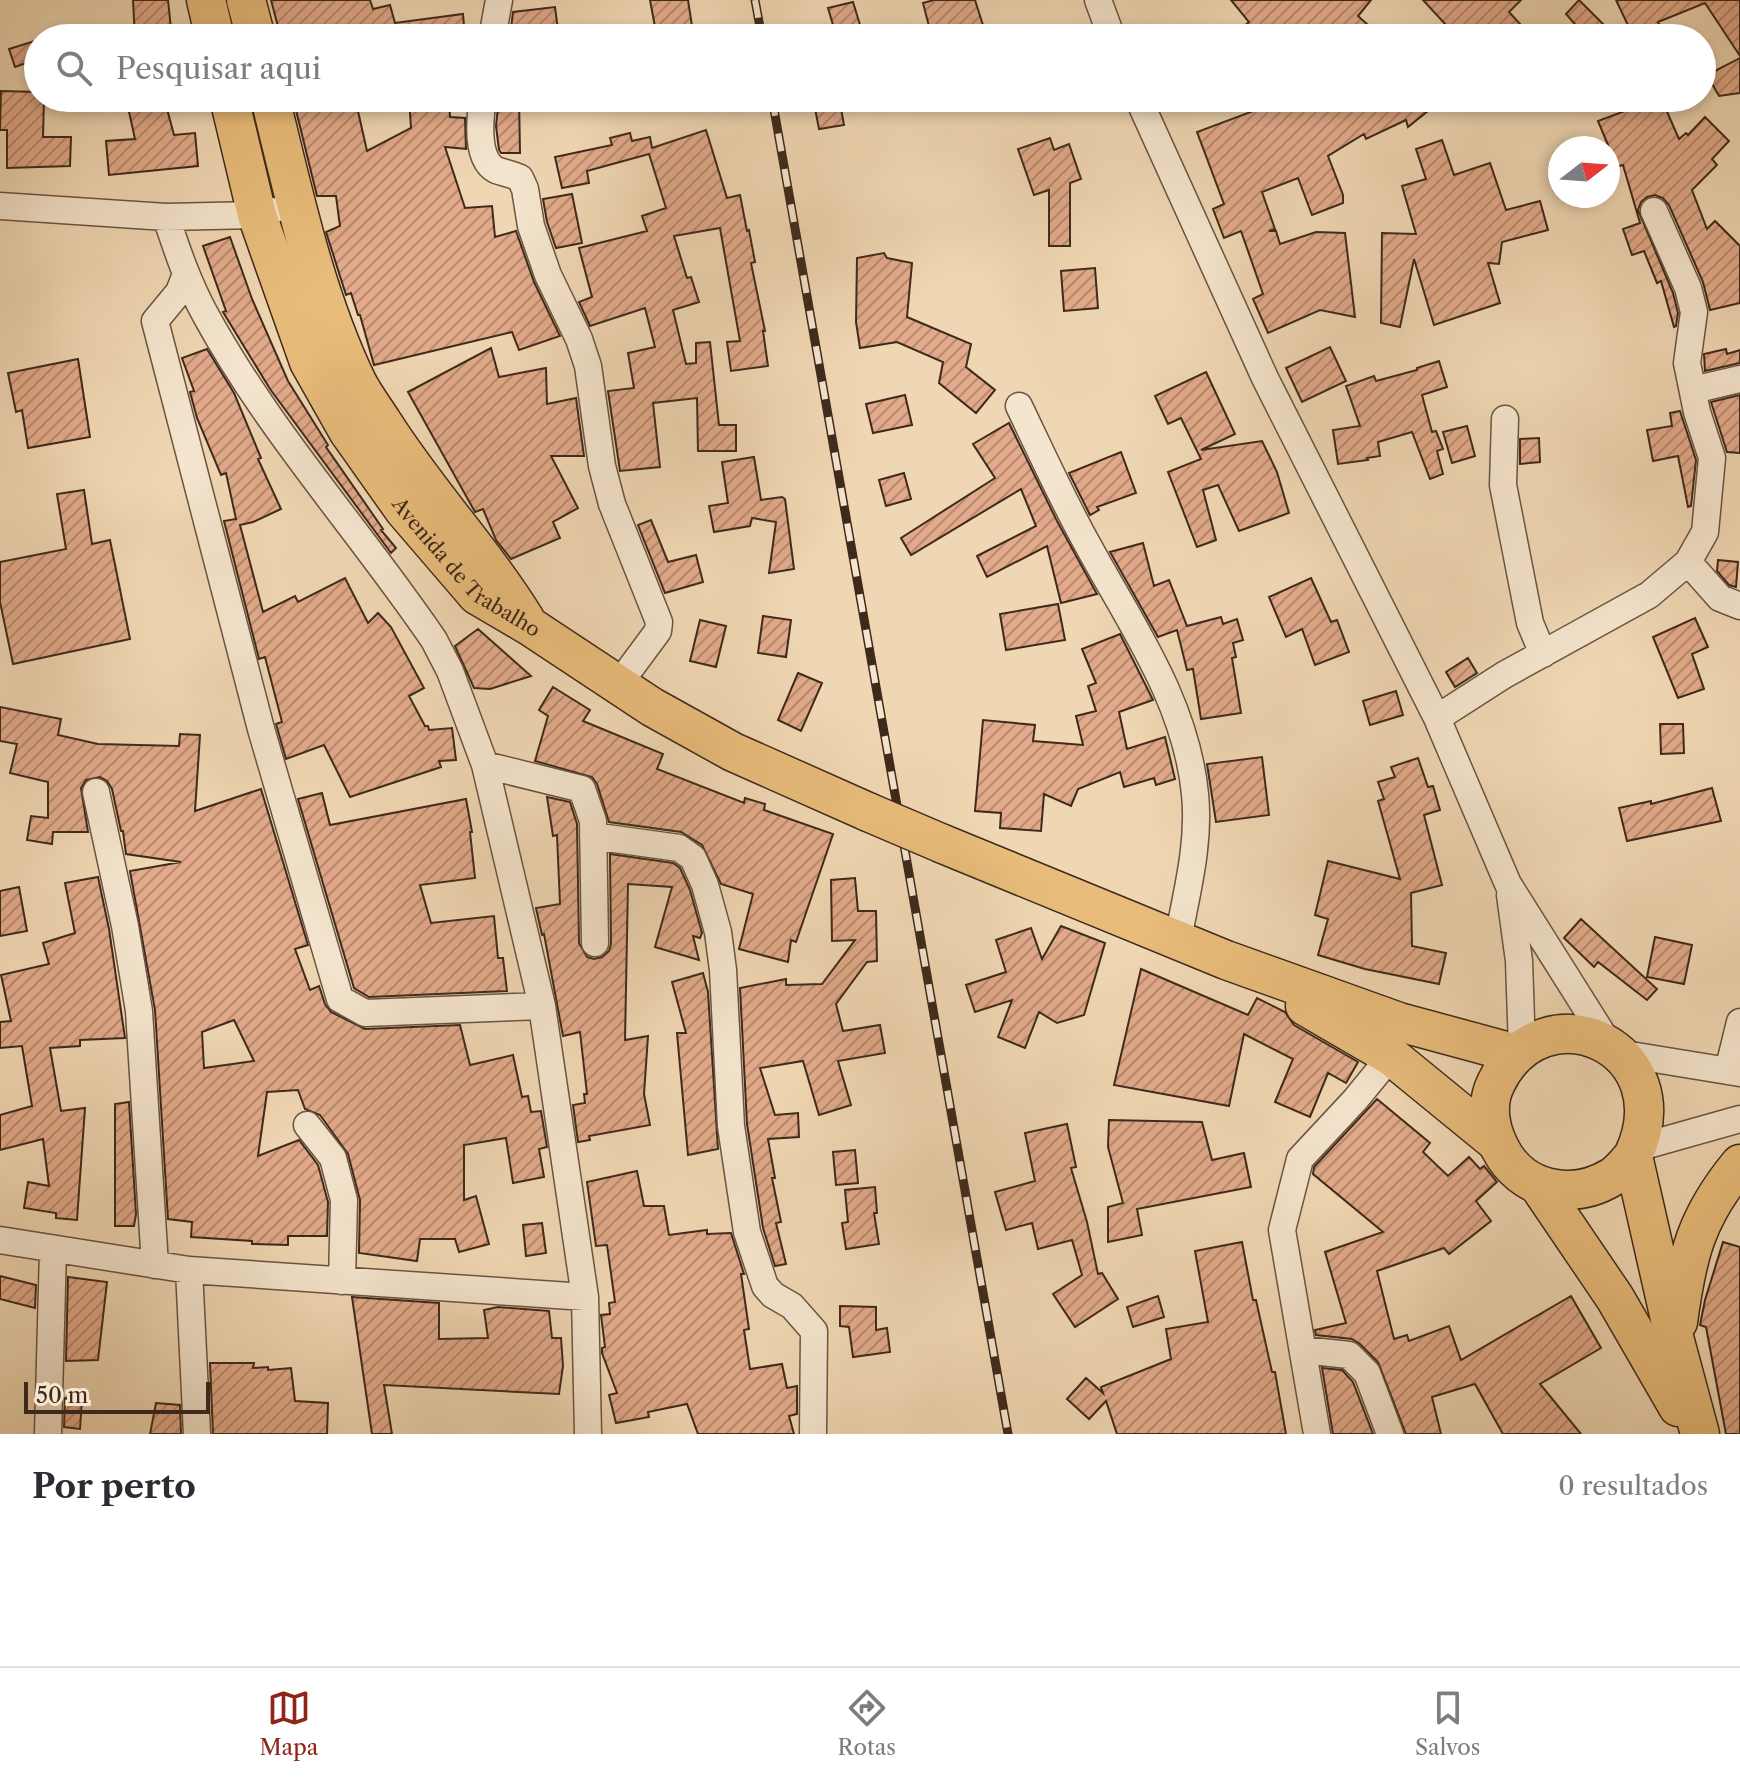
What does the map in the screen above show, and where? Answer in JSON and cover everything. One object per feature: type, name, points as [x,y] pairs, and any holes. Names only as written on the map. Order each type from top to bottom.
[{"type":"highway","points":[[206,0],[212,24]]},
{"type":"highway","points":[[246,0],[252,24]]},
{"type":"highway","name":"Avenida de Trabalho","points":[[232,112],[257,215],[309,362],[348,431],[404,510],[477,595],[528,625]]},
{"type":"highway","name":"Avenida de Trabalho","points":[[274,112],[322,291],[357,383],[407,462],[498,575],[528,625]]},
{"type":"highway","points":[[528,625],[652,707],[733,752],[868,812],[1226,960],[1399,1022],[1519,1051]]},
{"type":"highway","points":[[1226,960],[1391,1056],[1495,1141],[1512,1168],[1539,1186],[1565,1192],[1591,1188],[1615,1176],[1635,1152],[1646,1117],[1645,1096],[1637,1077],[1614,1050],[1593,1038],[1565,1034],[1538,1039],[1519,1051],[1504,1067],[1492,1090],[1489,1116],[1495,1141]]},
{"type":"highway","points":[[1635,1152],[1697,1434]]},
{"type":"highway","points":[[1675,1341],[1683,1283],[1695,1235],[1720,1188],[1740,1164]]},
{"type":"highway","points":[[1539,1186],[1615,1298],[1697,1434]]},
{"type":"street","points":[[495,24],[499,0]]},
{"type":"street","points":[[1098,0],[1107,24]]},
{"type":"street","points":[[483,112],[482,150],[487,162],[496,170],[520,178],[525,189],[531,226],[548,275],[579,339],[588,366],[602,466],[612,504],[659,622],[658,631],[618,685]]},
{"type":"street","points":[[1144,112],[1265,378],[1437,718],[1508,884],[1614,1050],[1734,1072],[1740,1022]]},
{"type":"street","points":[[0,206],[166,217],[257,215],[297,205]]},
{"type":"street","points":[[1437,718],[1649,595],[1688,562],[1705,532],[1712,458],[1687,363],[1694,312],[1688,288],[1654,211]]},
{"type":"street","points":[[166,217],[186,274],[244,379],[434,640],[450,671],[485,765],[542,1006],[585,1297],[588,1434]]},
{"type":"street","points":[[186,274],[179,292],[155,321],[261,729],[340,999],[365,1013],[542,1006]]},
{"type":"street","points":[[1693,390],[1740,379]]},
{"type":"street","points":[[1019,406],[1087,545],[1161,675],[1177,710],[1191,760],[1196,797],[1195,850],[1178,939]]},
{"type":"street","points":[[1505,419],[1503,485],[1530,623],[1543,654]]},
{"type":"street","points":[[1688,562],[1720,598],[1740,606]]},
{"type":"street","points":[[485,765],[582,789],[593,821],[595,943]]},
{"type":"street","points":[[96,792],[125,926],[139,1011],[155,1265]]},
{"type":"street","points":[[593,836],[679,848],[693,858],[705,885],[718,932],[723,970],[731,1126],[747,1232],[765,1286],[773,1295],[792,1306],[814,1331],[813,1434]]},
{"type":"street","points":[[1508,884],[1519,961],[1519,1051]]},
{"type":"street","points":[[1317,1434],[1282,1230],[1300,1159],[1391,1056]]},
{"type":"street","points":[[1635,1152],[1740,1119]]},
{"type":"street","points":[[307,1125],[333,1158],[344,1200],[342,1281]]},
{"type":"street","points":[[0,1240],[189,1270],[585,1297]]},
{"type":"street","points":[[48,1434],[53,1250]]},
{"type":"street","points":[[189,1270],[197,1434]]},
{"type":"street","points":[[1303,1350],[1349,1355],[1367,1373],[1390,1434]]},
{"type":"building","points":[[133,0],[168,0],[171,24],[134,24]]},
{"type":"building","points":[[271,0],[370,0],[373,9],[390,5],[395,23],[463,14],[464,24],[277,24]]},
{"type":"building","points":[[650,0],[688,0],[692,24],[654,24]]},
{"type":"building","points":[[975,0],[983,24],[928,24],[923,3]]},
{"type":"building","points":[[1231,0],[1371,0],[1358,16],[1367,24],[1246,24],[1249,22]]},
{"type":"building","points":[[1423,0],[1521,0],[1509,12],[1520,24],[1445,24]]},
{"type":"building","points":[[1579,0],[1603,24],[1575,24],[1566,14]]},
{"type":"building","points":[[1616,0],[1740,0],[1740,56],[1705,3],[1659,24],[1627,24]]},
{"type":"building","points":[[853,2],[860,24],[833,24],[828,8]]},
{"type":"building","points":[[555,7],[557,24],[512,24],[513,12]]},
{"type":"building","points":[[24,44],[24,64],[15,67],[9,49]]},
{"type":"building","points":[[1740,58],[1740,93],[1719,96],[1716,70]]},
{"type":"building","points":[[1,91],[24,92],[24,112],[44,112],[43,137],[71,137],[70,166],[7,168],[7,130],[0,130]]},
{"type":"building","points":[[129,112],[168,112],[174,135],[195,133],[198,166],[109,175],[106,141],[135,139]]},
{"type":"building","points":[[296,112],[358,112],[367,151],[411,128],[410,112],[450,112],[450,117],[465,118],[466,149],[445,147],[465,208],[492,206],[495,237],[516,231],[534,282],[560,336],[519,350],[512,332],[374,365],[360,315],[351,293],[346,295],[326,232],[340,226],[336,196],[317,196]]},
{"type":"building","points":[[498,112],[519,112],[520,153],[501,153],[496,126]]},
{"type":"building","points":[[816,112],[842,112],[844,125],[819,129]]},
{"type":"building","points":[[1251,112],[1427,112],[1408,127],[1406,120],[1366,139],[1364,134],[1328,156],[1343,195],[1343,203],[1312,215],[1298,178],[1262,192],[1275,229],[1269,231],[1276,231],[1280,244],[1316,232],[1345,233],[1355,317],[1320,310],[1268,333],[1253,299],[1263,294],[1241,231],[1224,238],[1213,209],[1224,204],[1197,132]]},
{"type":"building","points":[[1622,112],[1667,112],[1679,139],[1686,133],[1688,135],[1705,117],[1729,141],[1712,159],[1717,165],[1692,190],[1707,229],[1715,221],[1740,246],[1740,303],[1710,310],[1703,282],[1669,205],[1655,195],[1647,197],[1638,210],[1673,293],[1678,313],[1674,327],[1661,281],[1657,283],[1644,251],[1632,255],[1623,229],[1640,223],[1623,165],[1620,166],[1620,136],[1604,136],[1598,121]]},
{"type":"building","points":[[706,130],[727,198],[740,195],[755,262],[751,263],[765,331],[768,366],[731,371],[727,342],[740,341],[720,228],[674,236],[687,278],[691,277],[699,302],[673,310],[686,364],[696,363],[696,343],[710,342],[719,425],[736,425],[736,451],[698,451],[697,398],[653,403],[660,467],[620,471],[608,391],[634,388],[628,353],[655,347],[645,308],[590,326],[579,302],[592,297],[579,248],[647,231],[642,216],[666,208],[649,154],[587,171],[589,183],[562,188],[555,157],[612,145],[610,138],[630,133],[632,141],[650,137],[652,148]]},
{"type":"building","points":[[1050,138],[1054,150],[1069,144],[1081,179],[1070,183],[1070,246],[1049,246],[1049,190],[1034,195],[1018,149]]},
{"type":"building","points":[[1442,140],[1454,175],[1490,163],[1506,210],[1540,201],[1548,230],[1502,242],[1499,264],[1488,263],[1500,303],[1434,325],[1414,259],[1400,327],[1381,323],[1382,233],[1416,234],[1402,186],[1426,179],[1416,149]]},
{"type":"building","points":[[572,194],[582,243],[556,248],[543,199]]},
{"type":"building","points":[[230,237],[252,299],[288,381],[328,445],[326,447],[396,548],[391,553],[270,389],[223,312],[226,311],[203,246]]},
{"type":"building","points":[[884,253],[887,258],[912,263],[907,317],[971,344],[966,367],[995,390],[976,413],[939,383],[943,362],[897,342],[860,348],[856,322],[857,258]]},
{"type":"building","points":[[1095,268],[1098,308],[1064,311],[1061,271]]},
{"type":"building","points":[[1330,347],[1346,381],[1302,402],[1286,368]]},
{"type":"building","points":[[491,348],[499,377],[546,368],[547,404],[576,398],[584,456],[551,456],[578,508],[553,522],[560,538],[511,559],[496,540],[483,509],[475,512],[408,392]]},
{"type":"building","points":[[207,349],[234,393],[261,458],[258,459],[281,509],[240,525],[263,612],[295,596],[298,602],[345,578],[368,623],[378,613],[391,627],[424,688],[409,696],[429,730],[452,728],[456,760],[439,761],[441,767],[350,797],[324,745],[286,759],[276,724],[282,722],[265,657],[259,659],[224,521],[236,519],[226,473],[221,475],[197,418],[190,392],[194,391],[182,358]]},
{"type":"building","points":[[1726,349],[1727,354],[1740,350],[1740,363],[1705,371],[1704,354]]},
{"type":"building","points":[[78,359],[90,437],[28,448],[22,410],[16,412],[8,373]]},
{"type":"building","points":[[1439,361],[1447,387],[1422,395],[1432,432],[1436,431],[1443,449],[1437,451],[1443,474],[1430,479],[1412,432],[1378,442],[1380,456],[1338,464],[1333,430],[1360,426],[1346,386],[1374,376],[1376,381],[1417,370]]},
{"type":"building","points":[[1206,372],[1235,434],[1201,450],[1262,441],[1277,472],[1289,513],[1239,531],[1218,485],[1203,490],[1216,540],[1197,547],[1168,472],[1201,459],[1181,418],[1168,424],[1155,396]]},
{"type":"building","points":[[905,395],[912,425],[873,433],[866,404]]},
{"type":"building","points":[[1740,395],[1740,453],[1727,452],[1711,402]]},
{"type":"building","points":[[1680,411],[1696,460],[1691,506],[1688,507],[1678,456],[1653,461],[1647,430],[1672,426],[1670,413]]},
{"type":"building","points":[[1009,423],[1097,594],[1061,603],[1047,546],[987,577],[977,556],[1036,526],[1021,489],[911,555],[901,538],[995,478],[973,444]]},
{"type":"building","points":[[1467,426],[1475,456],[1452,463],[1443,432]]},
{"type":"building","points":[[1539,438],[1540,462],[1520,464],[1520,439]]},
{"type":"building","points":[[1121,452],[1136,493],[1097,507],[1099,510],[1090,515],[1069,473]]},
{"type":"building","points":[[754,457],[761,500],[785,499],[794,569],[769,573],[776,522],[752,518],[750,526],[714,532],[709,506],[728,503],[722,462]]},
{"type":"building","points":[[904,473],[911,499],[886,506],[879,480]]},
{"type":"building","points":[[84,490],[92,544],[110,540],[130,639],[13,664],[0,602],[0,562],[66,549],[57,494]]},
{"type":"building","points":[[651,520],[668,562],[696,555],[703,582],[665,593],[638,525]]},
{"type":"building","points":[[1143,543],[1154,586],[1169,580],[1187,626],[1221,617],[1223,624],[1237,619],[1243,640],[1233,643],[1236,657],[1232,658],[1241,713],[1201,719],[1193,669],[1187,670],[1177,630],[1158,637],[1110,552]]},
{"type":"building","points":[[1718,560],[1738,562],[1736,587],[1729,585],[1717,571]]},
{"type":"building","points":[[1311,578],[1331,622],[1337,620],[1349,652],[1315,665],[1302,629],[1286,637],[1269,597]]},
{"type":"building","points":[[1058,604],[1065,640],[1006,650],[1000,614]]},
{"type":"building","points":[[763,616],[791,620],[786,657],[758,653]]},
{"type":"building","points":[[1695,618],[1708,647],[1692,654],[1704,689],[1678,698],[1653,637]]},
{"type":"building","points":[[700,620],[726,626],[716,667],[690,661]]},
{"type":"building","points":[[478,629],[531,676],[490,689],[474,688],[455,646]]},
{"type":"building","points":[[1120,634],[1153,700],[1119,712],[1127,749],[1165,737],[1175,779],[1156,785],[1154,778],[1124,787],[1120,772],[1078,789],[1071,806],[1044,794],[1041,831],[1000,828],[1001,813],[975,811],[983,720],[1035,725],[1033,741],[1083,745],[1076,716],[1096,711],[1088,686],[1096,683],[1082,649]]},
{"type":"building","points":[[1468,658],[1477,673],[1455,687],[1446,672]]},
{"type":"building","points":[[798,673],[822,683],[801,731],[778,720]]},
{"type":"building","points":[[553,687],[590,710],[583,721],[663,754],[657,769],[744,803],[745,798],[765,804],[764,810],[833,834],[796,942],[791,940],[788,962],[739,949],[753,894],[721,884],[702,845],[681,832],[609,822],[592,777],[535,761],[548,716],[539,710]]},
{"type":"building","points":[[1396,691],[1403,715],[1370,725],[1363,701]]},
{"type":"building","points":[[0,707],[61,719],[58,735],[98,744],[179,746],[180,734],[200,735],[195,811],[261,789],[308,945],[295,949],[310,990],[319,986],[331,1012],[365,1029],[460,1025],[470,1065],[513,1055],[522,1097],[528,1096],[531,1112],[541,1111],[547,1147],[539,1149],[544,1177],[513,1183],[506,1138],[464,1145],[464,1200],[476,1196],[489,1244],[459,1252],[455,1239],[420,1239],[417,1261],[359,1253],[360,1200],[348,1154],[320,1115],[305,1109],[298,1090],[267,1092],[258,1156],[299,1140],[318,1165],[328,1202],[327,1236],[288,1236],[288,1245],[252,1244],[252,1241],[191,1237],[192,1222],[168,1219],[155,1010],[130,871],[181,862],[126,854],[112,789],[100,777],[86,780],[81,788],[88,832],[53,832],[52,844],[27,840],[31,816],[48,818],[48,782],[10,773],[17,744],[0,741]],"holes":[[[234,1020],[254,1061],[204,1068],[202,1032]]]},
{"type":"building","points":[[1660,724],[1683,724],[1684,753],[1661,754]]},
{"type":"building","points":[[1262,757],[1269,815],[1216,822],[1207,764]]},
{"type":"building","points":[[1418,758],[1428,787],[1433,786],[1440,810],[1424,815],[1442,885],[1411,893],[1412,946],[1446,953],[1439,984],[1365,969],[1318,955],[1328,919],[1315,915],[1328,861],[1400,879],[1378,801],[1384,799],[1378,782],[1395,777],[1391,767]]},
{"type":"building","points":[[1712,788],[1721,821],[1627,841],[1619,808],[1651,801],[1651,804]]},
{"type":"building","points":[[322,793],[330,825],[466,799],[475,878],[420,885],[431,923],[494,916],[498,958],[503,958],[507,991],[369,997],[354,988],[298,799]]},
{"type":"building","points":[[547,797],[570,802],[577,824],[579,943],[587,957],[602,957],[611,944],[610,854],[673,863],[680,868],[690,890],[702,933],[700,938],[693,936],[699,960],[655,947],[672,887],[628,884],[625,1040],[648,1036],[644,1094],[650,1125],[589,1136],[590,1140],[578,1142],[573,1105],[585,1103],[584,1094],[587,1094],[580,1032],[563,1036],[544,934],[536,908],[560,904],[557,835],[553,836]]},
{"type":"building","points":[[98,877],[125,1038],[80,1040],[80,1046],[50,1048],[61,1111],[85,1108],[77,1220],[56,1218],[56,1213],[24,1208],[28,1182],[49,1186],[43,1139],[0,1150],[0,1115],[32,1106],[22,1046],[0,1048],[0,1022],[11,1021],[1,975],[49,964],[43,943],[75,933],[65,883]]},
{"type":"building","points":[[855,878],[858,911],[876,911],[877,961],[867,962],[836,1004],[843,1031],[880,1025],[885,1053],[838,1061],[851,1105],[819,1115],[803,1061],[760,1068],[775,1115],[798,1113],[799,1137],[768,1139],[781,1222],[776,1223],[786,1264],[775,1266],[763,1228],[747,1124],[740,988],[786,979],[786,985],[822,984],[855,940],[832,941],[831,880]]},
{"type":"building","points":[[19,887],[27,931],[0,936],[0,891]]},
{"type":"building","points":[[1581,919],[1657,989],[1647,1000],[1598,962],[1594,967],[1564,938]]},
{"type":"building","points":[[1061,926],[1105,943],[1084,1015],[1057,1023],[1039,1012],[1025,1048],[998,1037],[1012,1000],[975,1012],[966,985],[1006,972],[996,940],[1031,928],[1042,959]]},
{"type":"building","points":[[1655,937],[1692,945],[1684,984],[1647,977]]},
{"type":"building","points":[[1141,969],[1248,1015],[1257,998],[1285,1012],[1294,1025],[1358,1062],[1346,1083],[1328,1073],[1310,1117],[1275,1102],[1293,1059],[1244,1034],[1229,1106],[1114,1085]]},
{"type":"building","points":[[703,973],[708,992],[718,1149],[688,1155],[677,1033],[686,1033],[672,982]]},
{"type":"building","points":[[1377,1099],[1430,1143],[1423,1152],[1448,1176],[1469,1157],[1480,1169],[1484,1166],[1497,1182],[1476,1201],[1491,1221],[1449,1254],[1444,1248],[1377,1271],[1394,1339],[1407,1335],[1409,1341],[1449,1326],[1461,1360],[1571,1296],[1601,1348],[1540,1384],[1581,1434],[1503,1434],[1475,1384],[1432,1397],[1441,1434],[1406,1434],[1378,1362],[1352,1339],[1316,1335],[1315,1330],[1346,1323],[1325,1252],[1383,1232],[1313,1174],[1314,1167]]},
{"type":"building","points":[[129,1102],[136,1214],[134,1226],[115,1226],[115,1104]]},
{"type":"building","points":[[1109,1120],[1202,1122],[1212,1160],[1244,1153],[1251,1187],[1137,1209],[1142,1235],[1108,1242],[1108,1207],[1123,1203],[1108,1147]]},
{"type":"building","points":[[1067,1124],[1076,1167],[1071,1168],[1098,1274],[1102,1273],[1118,1299],[1075,1327],[1053,1294],[1082,1275],[1072,1240],[1038,1249],[1032,1223],[1006,1230],[995,1192],[1035,1181],[1025,1133]]},
{"type":"building","points":[[855,1150],[858,1183],[836,1185],[833,1152]]},
{"type":"building","points":[[637,1171],[644,1206],[664,1206],[669,1235],[707,1230],[707,1234],[731,1233],[744,1274],[741,1274],[749,1329],[744,1330],[750,1369],[782,1364],[787,1388],[797,1386],[797,1414],[789,1416],[794,1434],[698,1434],[687,1404],[648,1412],[649,1417],[616,1423],[609,1395],[617,1393],[602,1353],[605,1347],[601,1315],[610,1314],[609,1303],[615,1302],[607,1245],[596,1246],[587,1182]]},
{"type":"building","points":[[875,1187],[877,1213],[874,1213],[879,1244],[846,1249],[842,1223],[848,1222],[845,1190]]},
{"type":"building","points":[[542,1223],[546,1253],[526,1256],[523,1225]]},
{"type":"building","points":[[1242,1242],[1253,1300],[1256,1300],[1272,1372],[1275,1372],[1286,1434],[1117,1434],[1106,1401],[1089,1419],[1067,1399],[1086,1378],[1103,1393],[1101,1387],[1171,1359],[1166,1329],[1208,1322],[1195,1251]]},
{"type":"building","points":[[1723,1242],[1740,1247],[1740,1434],[1726,1434],[1706,1327],[1700,1325]]},
{"type":"building","points":[[0,1276],[36,1285],[35,1308],[0,1299]]},
{"type":"building","points":[[68,1277],[107,1282],[98,1360],[66,1361]]},
{"type":"building","points":[[1158,1296],[1164,1317],[1133,1327],[1127,1307]]},
{"type":"building","points":[[352,1297],[439,1303],[439,1339],[488,1338],[484,1310],[498,1307],[549,1311],[552,1338],[561,1338],[563,1366],[559,1394],[384,1385],[392,1434],[372,1434]]},
{"type":"building","points":[[840,1306],[876,1307],[876,1330],[887,1328],[890,1352],[853,1357],[849,1327],[840,1326]]},
{"type":"building","points":[[210,1363],[254,1363],[253,1368],[268,1367],[268,1370],[291,1368],[295,1401],[328,1403],[327,1434],[213,1434]]},
{"type":"building","points":[[1322,1368],[1342,1370],[1353,1382],[1373,1434],[1333,1434]]},
{"type":"building","points":[[65,1398],[82,1400],[80,1429],[64,1427]]},
{"type":"building","points":[[156,1403],[180,1405],[181,1434],[150,1434]]},
{"type":"railway","points":[[755,0],[759,24]]},
{"type":"railway","points":[[774,112],[1008,1434]]}]
